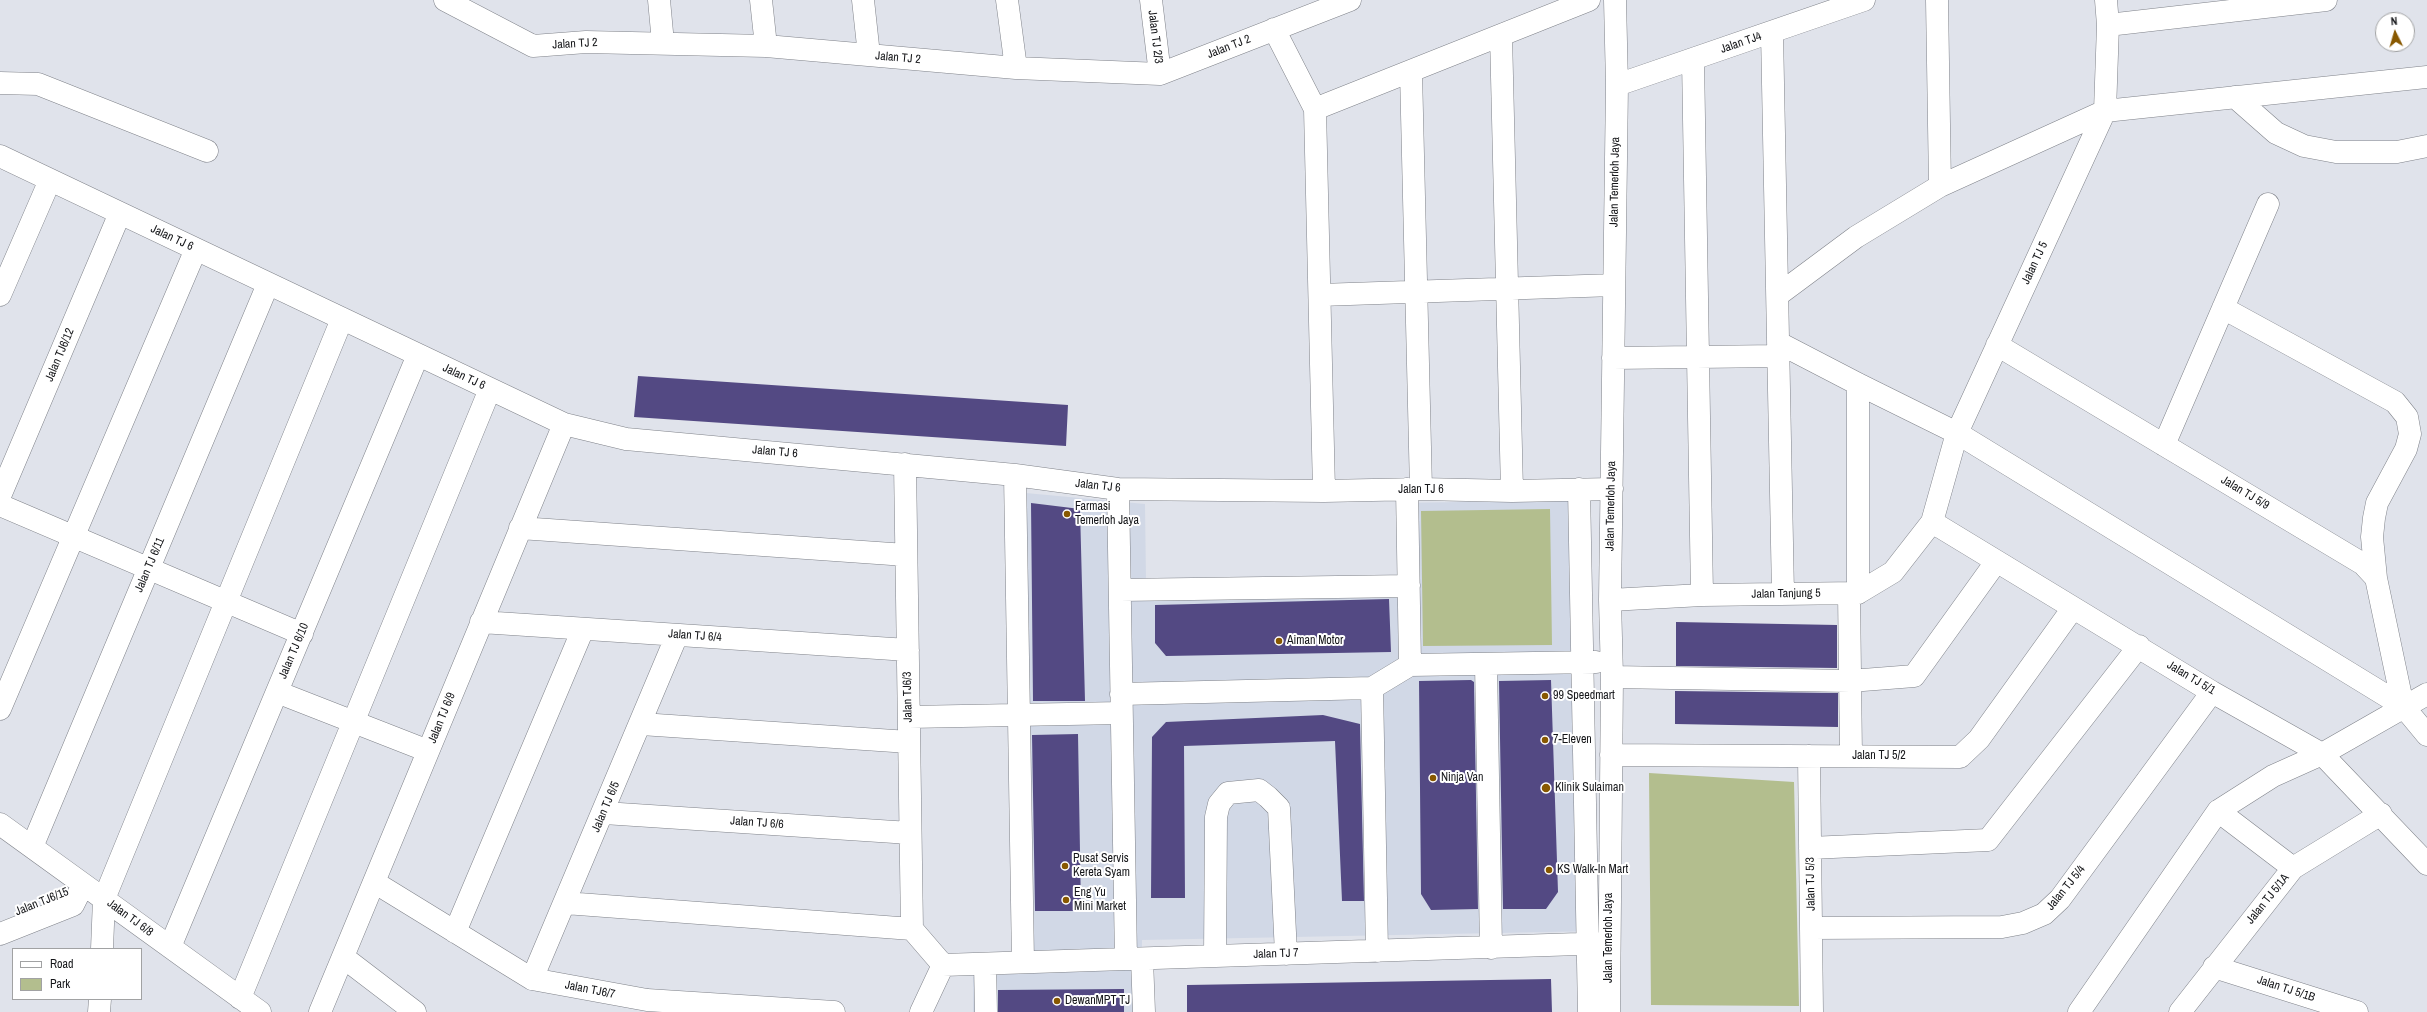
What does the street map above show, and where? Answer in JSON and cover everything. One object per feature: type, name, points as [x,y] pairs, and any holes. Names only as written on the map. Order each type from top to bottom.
[{"type":"street","name":"Jalan TJ 2","points":[[445,0],[533,46],[586,42],[663,42],[766,46],[1016,68],[1160,74],[1274,30],[1302,8],[1350,0]]},
{"type":"street","points":[[659,0],[663,42]]},
{"type":"street","points":[[761,0],[766,46]]},
{"type":"street","points":[[863,0],[869,55]]},
{"type":"street","points":[[1007,0],[1016,68]]},
{"type":"street","name":"Jalan TJ 2/3","points":[[1151,0],[1160,74]]},
{"type":"street","points":[[1315,109],[1589,0]]},
{"type":"street","name":"Jalan Temerloh Jaya","points":[[1609,1012],[1612,755],[1610,600],[1617,85],[1615,0]]},
{"type":"street","name":"Jalan TJ4","points":[[1617,85],[1864,0]]},
{"type":"street","points":[[1937,0],[1940,186]]},
{"type":"street","name":"Jalan TJ 5","points":[[1932,522],[1957,433],[2104,111],[2108,25],[2106,0]]},
{"type":"street","points":[[2108,25],[2196,7],[2326,0]]},
{"type":"street","points":[[1274,30],[1315,109],[1324,491]]},
{"type":"street","points":[[1772,32],[1783,594]]},
{"type":"street","points":[[1501,35],[1512,491]]},
{"type":"street","points":[[1693,59],[1702,595]]},
{"type":"street","points":[[1410,665],[1408,586],[1414,489],[1416,292],[1411,72]]},
{"type":"street","points":[[1778,294],[1856,237],[1940,186],[2104,111],[2427,77]]},
{"type":"street","points":[[0,83],[38,84],[207,151]]},
{"type":"street","points":[[2235,97],[2276,133],[2304,146],[2336,152],[2397,152],[2427,146]]},
{"type":"street","name":"Jalan TJ 6","points":[[0,156],[564,424],[626,439],[1015,475],[1118,489],[1324,491],[1414,489],[1512,491],[1612,489]]},
{"type":"street","points":[[0,295],[50,180]]},
{"type":"street","points":[[2164,445],[2268,204]]},
{"type":"street","name":"Jalan TJ6/12","points":[[0,496],[6,466],[120,213]]},
{"type":"street","points":[[0,709],[196,249]]},
{"type":"street","name":"Jalan TJ 6/11","points":[[32,847],[268,284]]},
{"type":"street","points":[[1320,294],[1508,290],[1614,284]]},
{"type":"street","points":[[2223,308],[2395,402],[2407,417],[2410,434],[2406,450],[2377,503],[2372,537],[2376,578],[2404,706]]},
{"type":"street","points":[[102,948],[104,900],[342,319]]},
{"type":"street","name":"Jalan TJ 5/9","points":[[1997,345],[2363,564],[2376,578]]},
{"type":"street","points":[[1613,358],[1698,357],[1779,349],[1858,384],[1957,433],[2404,706],[2427,735]]},
{"type":"street","name":"Jalan TJ 6/10","points":[[170,947],[418,355]]},
{"type":"street","points":[[1851,756],[1850,681],[1854,593],[1858,384]]},
{"type":"street","points":[[240,998],[490,389]]},
{"type":"street","name":"Jalan TJ 6/9","points":[[320,1012],[564,424]]},
{"type":"street","name":"Jalan TJ6/3","points":[[905,464],[912,929]]},
{"type":"street","points":[[1015,475],[1023,962]]},
{"type":"street","points":[[1118,489],[1121,703],[1134,959],[1144,1012]]},
{"type":"street","points":[[1580,489],[1589,1012]]},
{"type":"street","points":[[0,505],[74,538],[149,567],[225,602],[302,634]]},
{"type":"street","points":[[1854,593],[1893,572],[1932,522]]},
{"type":"street","name":"Jalan TJ 5/1","points":[[1932,522],[1996,562],[2139,646],[2212,692],[2322,754],[2426,860]]},
{"type":"street","points":[[520,528],[906,555]]},
{"type":"street","points":[[909,717],[1019,715],[1121,703],[1372,688],[1410,665],[1582,662],[1611,669],[1850,681],[1914,676],[1996,562]]},
{"type":"street","points":[[1120,590],[1408,586]]},
{"type":"street","name":"Jalan Tanjung 5","points":[[1610,600],[1702,595],[1854,593]]},
{"type":"street","name":"Jalan TJ 5/2","points":[[1612,755],[1960,757],[1979,739],[2073,608]]},
{"type":"street","name":"Jalan TJ 6/4","points":[[481,622],[908,650]]},
{"type":"street","points":[[454,932],[583,629]]},
{"type":"street","name":"Jalan TJ 6/5","points":[[532,979],[604,813],[677,635]]},
{"type":"street","points":[[1810,848],[1988,840],[2139,646]]},
{"type":"street","points":[[1486,664],[1491,948]]},
{"type":"street","points":[[1372,688],[1377,951]]},
{"type":"street","points":[[277,692],[428,751]]},
{"type":"street","name":"Jalan TJ 5/4","points":[[1811,928],[2002,927],[2023,923],[2044,914],[2060,899],[2212,692]]},
{"type":"street","points":[[2079,1012],[2218,811],[2273,776],[2322,754],[2427,694]]},
{"type":"street","points":[[640,724],[909,742]]},
{"type":"street","name":"Jalan TJ 5/3","points":[[1809,756],[1812,1012]]},
{"type":"street","points":[[1215,956],[1216,817],[1219,804],[1228,793],[1259,790],[1279,808],[1286,954]]},
{"type":"street","points":[[2218,811],[2293,868]]},
{"type":"street","name":"Jalan TJ 6/6","points":[[604,813],[910,833]]},
{"type":"street","name":"Jalan TJ 5/1A","points":[[2180,1012],[2293,868],[2381,814]]},
{"type":"street","name":"Jalan TJ 6/8","points":[[0,824],[260,1012]]},
{"type":"street","name":"Jalan TJ6/7","points":[[374,882],[532,979],[645,1006],[834,1012]]},
{"type":"street","points":[[0,934],[73,905],[83,885]]},
{"type":"street","name":"Jalan TJ6/15","points":[[0,918],[83,885]]},
{"type":"street","points":[[565,903],[912,929],[943,965],[921,1012]]},
{"type":"street","name":"Jalan TJ 7","points":[[943,965],[1588,945],[1609,943]]},
{"type":"street","points":[[343,957],[415,1012]]},
{"type":"street","points":[[984,964],[986,1012]]},
{"type":"street","name":"Jalan TJ 5/1B","points":[[2214,967],[2357,1012]]},
{"type":"street","points":[[99,1012],[100,1000]]},
{"type":"shaded area","points":[[1004,491],[1145,504],[1146,581],[1398,579],[1398,503],[1589,500],[1599,931],[1142,940],[1141,1012],[973,1012],[973,977],[1013,974]]},
{"type":"green space","points":[[1550,509],[1552,645],[1423,646],[1421,511]]},
{"type":"green space","points":[[1649,773],[1794,782],[1799,1006],[1651,1005]]},
{"type":"building","points":[[638,376],[1068,405],[1066,446],[634,417]]},
{"type":"building","points":[[1031,503],[1080,509],[1085,701],[1033,701]]},
{"type":"building","points":[[1389,599],[1391,652],[1166,656],[1155,643],[1155,605]]},
{"type":"building","points":[[1676,622],[1837,625],[1837,668],[1676,666]]},
{"type":"building","points":[[1471,680],[1474,682],[1478,909],[1431,910],[1421,894],[1419,681]]},
{"type":"building","points":[[1551,680],[1558,892],[1546,909],[1503,909],[1499,681]]},
{"type":"building","points":[[1675,691],[1838,693],[1838,727],[1675,724]]},
{"type":"building","points":[[1323,715],[1360,724],[1364,901],[1342,901],[1335,741],[1184,746],[1185,898],[1151,898],[1152,737],[1166,722]]},
{"type":"building","points":[[1078,734],[1081,911],[1035,911],[1032,735]]},
{"type":"building","points":[[1551,979],[1552,1012],[1187,1012],[1187,985]]},
{"type":"building","name":"DewanMPT TJ","points":[[1124,989],[1124,1012],[998,1012],[998,990]]},
{"type":"place","name":"Farmasi Temerloh Jaya","points":[[1067,514]]},
{"type":"place","name":"Aiman Motor","points":[[1279,641]]},
{"type":"place","name":"99 Speedmart","points":[[1545,696]]},
{"type":"place","name":"7-Eleven","points":[[1545,740]]},
{"type":"place","name":"Ninja Van","points":[[1433,778]]},
{"type":"place","name":"Klinik Sulaiman","points":[[1546,788]]},
{"type":"place","name":"Pusat Servis Kereta Syam","points":[[1065,866]]},
{"type":"place","name":"KS Walk-In Mart","points":[[1549,870]]},
{"type":"place","name":"Eng Yu Mini Market","points":[[1066,900]]},
{"type":"place","name":"DewanMPT TJ","points":[[1057,1001]]}]
